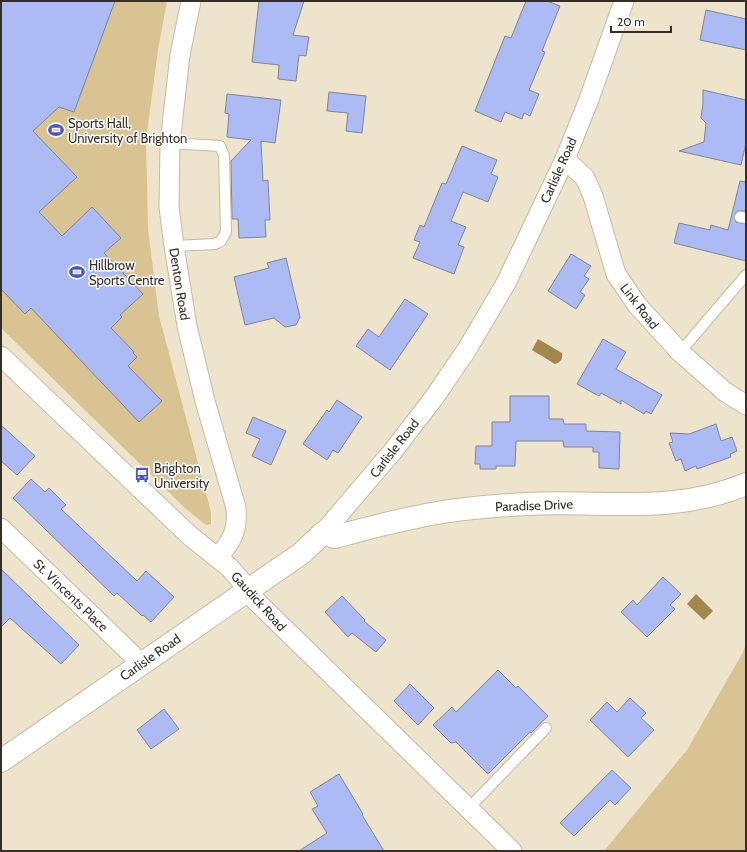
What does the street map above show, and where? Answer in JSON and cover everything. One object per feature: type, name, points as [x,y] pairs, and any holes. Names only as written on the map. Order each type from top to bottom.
[{"type":"street","name":"Denton Road","points":[[191,1],[180,54],[170,143],[169,207],[187,326],[205,401],[236,508],[237,521],[235,531],[227,546],[218,557]]},
{"type":"street","name":"Carlisle Road","points":[[1,761],[302,553],[323,533],[394,451],[466,351],[506,283],[565,159],[588,102],[624,1]]},
{"type":"street","name":"Link Road","points":[[565,159],[585,178],[593,196],[616,274],[637,305],[680,352],[724,391],[746,404]]},
{"type":"street","name":"Gaudick Road","points":[[1,356],[189,535],[230,568],[256,601],[512,851]]},
{"type":"street","name":"Paradise Drive","points":[[323,533],[335,536],[413,517],[474,508],[528,504],[663,504],[702,498],[746,484]]},
{"type":"street","name":"St. Vincents Place","points":[[1,528],[141,663]]},
{"type":"lane","points":[[170,143],[220,146],[224,156],[226,232],[221,241],[215,244],[174,246]]},
{"type":"lane","points":[[680,352],[746,275]]},
{"type":"lane","points":[[468,809],[546,728]]},
{"type":"shaded area","name":"Hillbrow Sports Centre","points":[[1,1],[167,1],[158,50],[146,140],[148,229],[159,316],[211,512],[211,524],[206,525],[186,509],[1,328]]},
{"type":"shaded area","points":[[538,339],[562,353],[562,359],[555,364],[532,350]]},
{"type":"shaded area","points":[[696,594],[713,611],[704,620],[687,604]]},
{"type":"shaded area","points":[[746,644],[746,851],[604,851],[687,750],[742,654]]},
{"type":"building","points":[[1,1],[115,1],[74,112],[59,107],[33,131],[77,177],[39,212],[62,236],[92,207],[121,238],[104,253],[143,294],[120,315],[122,317],[111,328],[137,357],[128,366],[162,401],[139,422],[31,308],[25,314],[1,289]]},
{"type":"building","points":[[259,1],[304,1],[293,35],[309,37],[306,56],[299,55],[296,81],[278,79],[279,65],[252,62]]},
{"type":"building","points":[[526,1],[547,1],[560,6],[542,51],[545,52],[529,90],[539,94],[530,116],[524,113],[522,119],[505,112],[501,122],[475,111],[505,36],[511,38]]},
{"type":"building","points":[[706,10],[746,19],[746,50],[700,40]]},
{"type":"building","points":[[703,90],[746,100],[746,143],[741,165],[679,151],[704,142],[706,123],[701,118]]},
{"type":"building","points":[[329,92],[366,96],[362,133],[346,131],[348,113],[327,111]]},
{"type":"building","points":[[227,94],[281,100],[275,143],[261,141],[263,181],[268,180],[270,220],[265,220],[266,237],[239,238],[238,219],[232,219],[231,161],[251,140],[227,137],[229,114],[225,113]]},
{"type":"building","points":[[462,146],[497,160],[491,174],[498,177],[488,202],[463,192],[451,221],[466,227],[458,245],[464,247],[454,274],[413,258],[420,242],[414,240],[420,225],[424,227],[442,183],[446,184]]},
{"type":"building","points":[[740,181],[746,182],[746,211],[737,211],[734,216],[736,222],[746,224],[746,261],[674,243],[679,223],[710,230],[711,225],[728,230]]},
{"type":"building","points":[[571,254],[591,266],[584,276],[589,279],[580,292],[585,295],[576,309],[548,291]]},
{"type":"building","points":[[286,258],[300,317],[296,325],[285,327],[274,318],[245,325],[234,277],[269,268],[267,263]]},
{"type":"building","points":[[405,299],[428,314],[390,370],[356,346],[368,329],[379,337]]},
{"type":"building","points":[[603,339],[626,352],[616,369],[662,395],[651,414],[646,411],[644,414],[621,400],[621,404],[601,393],[599,396],[577,384]]},
{"type":"building","points":[[510,396],[549,396],[549,419],[563,419],[564,424],[586,424],[586,431],[620,432],[619,469],[599,468],[599,452],[593,452],[593,447],[564,447],[563,441],[516,441],[515,466],[496,466],[496,469],[480,469],[480,464],[475,464],[476,446],[492,446],[492,422],[510,422]]},
{"type":"building","points":[[337,400],[362,417],[338,453],[333,450],[327,460],[303,444],[327,410],[329,412]]},
{"type":"building","points":[[253,417],[286,431],[271,465],[252,456],[260,439],[246,433]]},
{"type":"building","points":[[716,424],[721,441],[732,437],[737,451],[730,454],[731,457],[697,469],[696,466],[685,471],[681,459],[676,461],[669,443],[673,442],[670,433],[689,434]]},
{"type":"building","points":[[1,425],[35,456],[17,475],[1,461]]},
{"type":"building","points":[[31,479],[45,492],[49,488],[66,505],[61,509],[137,581],[146,571],[174,597],[151,622],[143,615],[142,616],[117,593],[114,596],[13,498]]},
{"type":"building","points":[[1,569],[79,645],[61,664],[10,618],[1,627]]},
{"type":"building","points":[[663,577],[681,594],[670,605],[675,609],[647,637],[621,612],[633,600],[637,605]]},
{"type":"building","points":[[342,596],[365,620],[364,621],[386,640],[376,652],[352,633],[348,637],[325,612]]},
{"type":"building","points":[[498,670],[516,688],[518,686],[548,716],[488,774],[456,742],[451,743],[433,725],[452,707],[456,712]]},
{"type":"building","points":[[410,684],[434,708],[418,725],[394,701]]},
{"type":"building","points":[[630,698],[646,713],[641,718],[654,730],[628,757],[590,720],[607,702],[617,712]]},
{"type":"building","points":[[164,709],[179,729],[151,749],[137,730]]},
{"type":"building","points":[[612,770],[631,788],[615,805],[610,800],[574,836],[560,823]]},
{"type":"building","points":[[339,774],[384,851],[299,851],[327,833],[312,809],[318,806],[310,792]]},
{"type":"place","name":"Sports Hall, University of Brighton","points":[[56,130]]},
{"type":"place","name":"Hillbrow Sports Centre","points":[[77,272]]},
{"type":"place","name":"Brighton University","points":[[142,475]]}]
